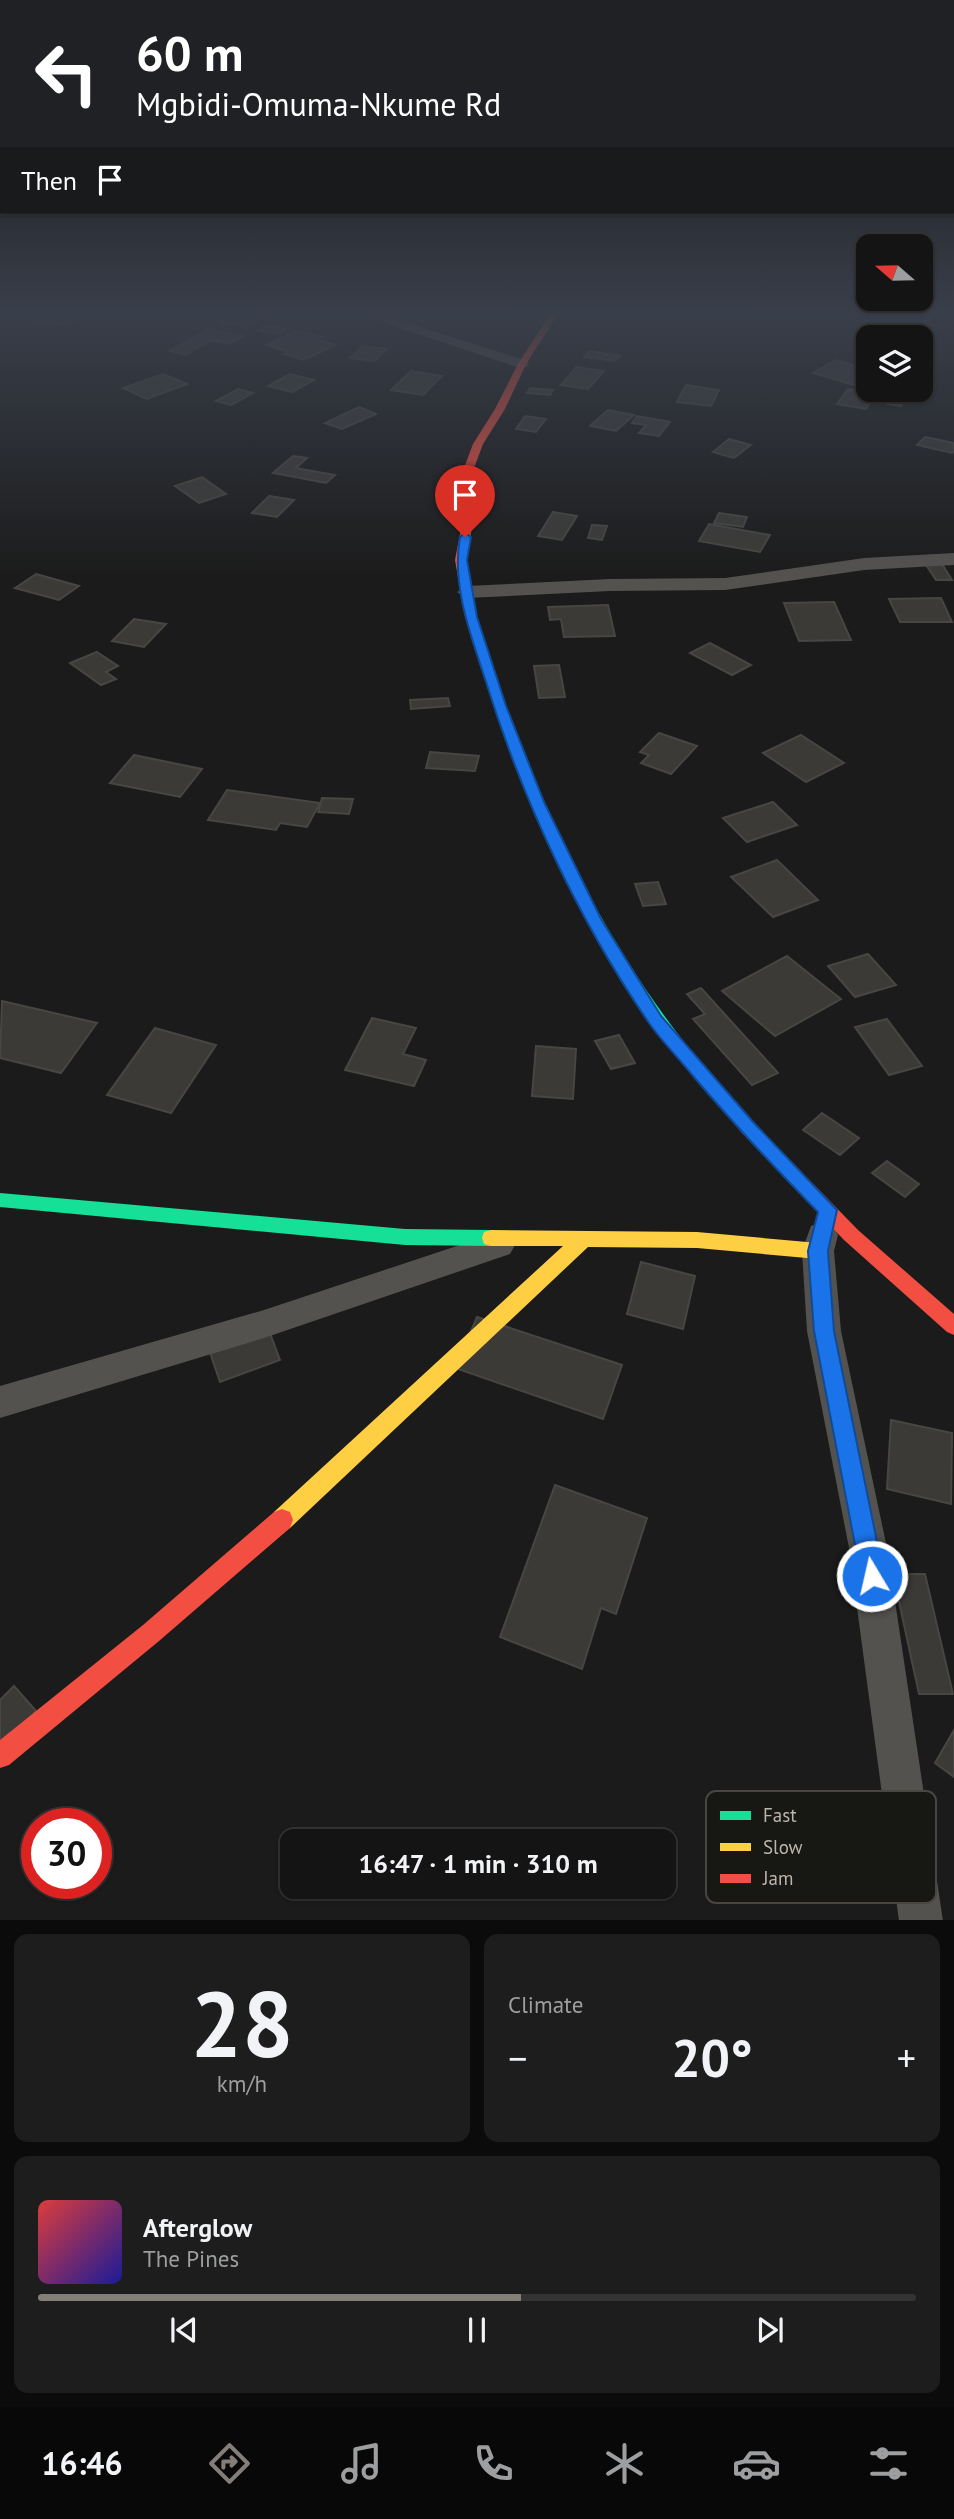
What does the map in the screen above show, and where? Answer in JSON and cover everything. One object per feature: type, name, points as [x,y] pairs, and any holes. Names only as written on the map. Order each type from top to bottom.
[{"type":"street","points":[[504,401],[478,444],[466,476],[469,513],[461,560],[471,617],[500,706],[537,802],[594,919],[656,1020],[748,1128],[851,1235],[954,1326]]},
{"type":"street","points":[[467,592],[610,585],[724,584],[864,564],[954,559]]},
{"type":"street","points":[[0,1200],[405,1237],[697,1240],[818,1251]]},
{"type":"street","points":[[828,1210],[818,1251],[824,1331],[868,1548],[903,1791]]},
{"type":"street","points":[[0,1402],[264,1324],[515,1240]]},
{"type":"street","points":[[0,1756],[105,1674],[407,1408],[583,1240]]},
{"type":"building","points":[[217,401],[239,401],[231,405]]},
{"type":"building","points":[[678,401],[714,401],[711,406]]},
{"type":"building","points":[[839,401],[871,402],[866,409],[837,404]]},
{"type":"building","points":[[903,402],[901,406],[887,404]]},
{"type":"building","points":[[359,407],[376,414],[342,429],[325,423]]},
{"type":"building","points":[[608,410],[634,415],[616,431],[590,426]]},
{"type":"building","points":[[525,416],[546,419],[536,432],[516,429]]},
{"type":"building","points":[[637,416],[670,422],[659,436],[639,433],[646,425],[632,423]]},
{"type":"building","points":[[925,437],[954,443],[954,451],[952,453],[917,445]]},
{"type":"building","points":[[729,439],[751,445],[734,458],[713,452]]},
{"type":"building","points":[[293,456],[307,458],[296,468],[335,475],[326,483],[273,473]]},
{"type":"building","points":[[202,477],[226,494],[199,503],[175,486]]},
{"type":"building","points":[[269,496],[294,500],[277,517],[252,513]]},
{"type":"building","points":[[553,512],[577,516],[562,540],[538,536]]},
{"type":"building","points":[[719,513],[747,517],[743,527],[714,523]]},
{"type":"building","points":[[709,524],[770,535],[760,552],[699,541]]},
{"type":"building","points":[[592,525],[607,526],[602,540],[588,538]]},
{"type":"building","points":[[942,564],[952,580],[936,580],[926,565]]},
{"type":"building","points":[[36,574],[79,586],[59,600],[15,588]]},
{"type":"building","points":[[941,598],[952,622],[900,622],[889,599]]},
{"type":"building","points":[[834,602],[851,640],[799,641],[784,603]]},
{"type":"building","points":[[608,605],[615,636],[564,637],[561,619],[550,620],[548,607]]},
{"type":"building","points":[[134,619],[166,624],[144,647],[112,641]]},
{"type":"building","points":[[710,643],[751,665],[732,675],[690,653]]},
{"type":"building","points":[[97,652],[118,666],[106,672],[116,679],[101,685],[70,663]]},
{"type":"building","points":[[559,665],[565,697],[539,698],[534,666]]},
{"type":"building","points":[[448,698],[450,706],[411,709],[410,700]]},
{"type":"building","points":[[659,733],[697,746],[671,774],[641,763],[649,755],[640,752]]},
{"type":"building","points":[[801,735],[844,763],[806,782],[763,753]]},
{"type":"building","points":[[430,752],[479,756],[475,771],[426,768]]},
{"type":"building","points":[[134,755],[202,769],[180,797],[110,783]]},
{"type":"building","points":[[227,790],[320,803],[307,827],[280,823],[276,830],[208,820]]},
{"type":"building","points":[[322,798],[353,799],[349,814],[318,812]]},
{"type":"building","points":[[773,802],[797,825],[747,842],[723,818]]},
{"type":"building","points":[[777,860],[818,900],[773,917],[731,877]]},
{"type":"building","points":[[658,882],[666,904],[643,906],[635,884]]},
{"type":"building","points":[[868,954],[896,985],[855,997],[828,966]]},
{"type":"building","points":[[787,956],[841,999],[775,1036],[722,991]]},
{"type":"building","points":[[701,988],[778,1073],[752,1085],[693,1019],[705,1014],[687,994]]},
{"type":"building","points":[[2,1001],[97,1023],[61,1073],[0,1058]]},
{"type":"building","points":[[372,1018],[416,1028],[403,1054],[426,1060],[414,1086],[345,1070]]},
{"type":"building","points":[[887,1019],[922,1066],[889,1075],[855,1027]]},
{"type":"building","points":[[155,1028],[216,1045],[171,1113],[107,1095]]},
{"type":"building","points":[[619,1035],[635,1063],[611,1069],[595,1041]]},
{"type":"building","points":[[536,1046],[576,1049],[573,1099],[532,1096]]},
{"type":"building","points":[[822,1113],[859,1138],[840,1155],[803,1130]]},
{"type":"building","points":[[887,1161],[919,1184],[905,1197],[872,1173]]},
{"type":"building","points":[[641,1262],[695,1276],[683,1329],[627,1314]]},
{"type":"building","points":[[264,1317],[280,1360],[220,1382],[205,1338]]},
{"type":"building","points":[[477,1317],[622,1365],[603,1419],[455,1368]]},
{"type":"building","points":[[891,1420],[952,1433],[951,1504],[887,1489]]},
{"type":"building","points":[[555,1485],[647,1518],[616,1614],[601,1608],[582,1669],[500,1637]]},
{"type":"building","points":[[893,1574],[925,1574],[953,1694],[919,1694]]},
{"type":"building","points":[[14,1686],[36,1711],[0,1748],[0,1700]]},
{"type":"building","points":[[954,1730],[954,1777],[935,1763]]},
{"type":"traffic: fast","points":[[498,701],[531,789],[574,882],[623,970],[678,1046]]},
{"type":"traffic: fast","points":[[0,1200],[405,1237],[491,1238]]},
{"type":"traffic: slow","points":[[491,1238],[697,1240],[818,1251]]},
{"type":"traffic: slow","points":[[282,1520],[583,1240]]},
{"type":"traffic: jam","points":[[498,701],[471,617],[461,560],[469,513],[466,476],[478,444],[504,401]]},
{"type":"traffic: jam","points":[[678,1046],[748,1128],[851,1235],[954,1326]]},
{"type":"traffic: jam","points":[[0,1756],[151,1633],[282,1520]]},
{"type":"route","points":[[465,537],[461,560],[471,617],[500,706],[537,802],[594,919],[656,1020],[748,1128],[828,1210],[818,1251],[824,1331],[872,1576]]}]
